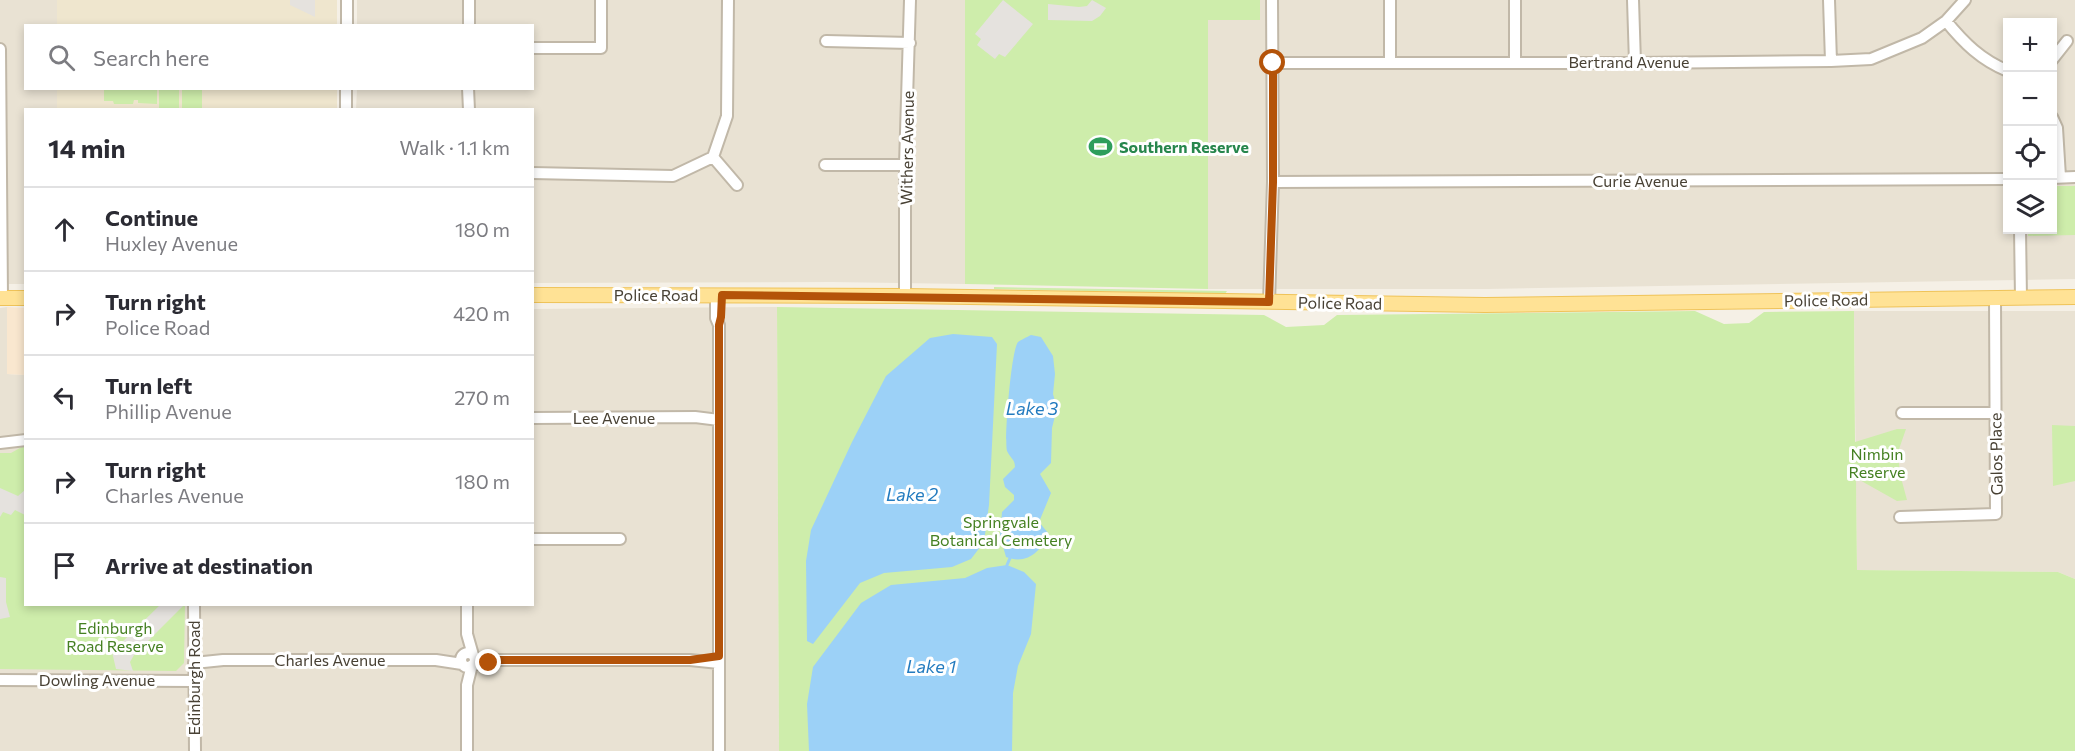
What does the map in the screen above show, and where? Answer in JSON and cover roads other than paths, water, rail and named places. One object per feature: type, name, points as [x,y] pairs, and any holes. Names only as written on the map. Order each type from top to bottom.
[{"type":"main road","name":"Police Road","points":[[534,295],[905,296],[1485,304],[2075,297]]},
{"type":"main road","points":[[1,298],[24,298]]},
{"type":"street","points":[[346,24],[347,0]]},
{"type":"street","points":[[469,0],[469,24]]},
{"type":"street","points":[[534,48],[601,48],[601,0]]},
{"type":"street","points":[[534,173],[674,176],[713,157],[728,116],[728,0]]},
{"type":"street","name":"Withers Avenue","points":[[905,296],[905,165],[910,0]]},
{"type":"street","points":[[1269,302],[1273,182],[1272,0]]},
{"type":"street","points":[[1389,0],[1390,62]]},
{"type":"street","points":[[1515,0],[1515,62]]},
{"type":"street","points":[[1633,0],[1635,63]]},
{"type":"street","points":[[1829,0],[1831,61]]},
{"type":"street","name":"Bertrand Avenue","points":[[1273,63],[1635,63],[1871,59],[1922,38],[1946,21],[1965,0]]},
{"type":"street","points":[[1946,21],[1971,50],[2003,70]]},
{"type":"street","points":[[826,41],[910,43]]},
{"type":"street","points":[[2057,54],[2067,41]]},
{"type":"street","points":[[0,49],[1,298]]},
{"type":"street","points":[[346,90],[346,108]]},
{"type":"street","points":[[468,90],[468,108]]},
{"type":"street","points":[[713,157],[736,185]]},
{"type":"street","points":[[825,165],[905,165]]},
{"type":"street","points":[[2057,178],[2075,177]]},
{"type":"street","name":"Curie Avenue","points":[[1273,182],[2003,179]]},
{"type":"street","points":[[2020,234],[2021,298]]},
{"type":"street","points":[[719,295],[716,318],[719,325],[719,751]]},
{"type":"street","name":"Galos Place","points":[[1900,517],[1996,514],[1995,298]]},
{"type":"street","points":[[1902,413],[1995,412]]},
{"type":"street","name":"Lee Avenue","points":[[534,418],[719,417]]},
{"type":"street","points":[[0,443],[24,440]]},
{"type":"street","points":[[534,539],[620,538]]},
{"type":"street","name":"Edinburgh Road","points":[[194,606],[195,751]]},
{"type":"street","points":[[467,606],[467,751]]},
{"type":"street","name":"Charles Avenue","points":[[194,660],[210,663],[223,660],[719,659]]},
{"type":"street","name":"Dowling Avenue","points":[[0,680],[195,681]]},
{"type":"water","name":"Lake 2","points":[[953,334],[992,337],[997,344],[989,505],[984,542],[971,559],[952,567],[884,573],[860,583],[813,644],[807,641],[806,561],[811,530],[886,376],[930,338]]},
{"type":"water","name":"Lake 3","points":[[1031,335],[1041,337],[1053,356],[1055,374],[1053,394],[1057,408],[1052,428],[1051,463],[1040,474],[1051,493],[1039,522],[1048,533],[1042,546],[1032,555],[1013,559],[1006,557],[1000,536],[1002,512],[1014,500],[1014,495],[1005,487],[1003,479],[1015,467],[1007,451],[1006,431],[1015,349],[1018,342]]},
{"type":"water","name":"Lake 1","points":[[1007,565],[1024,572],[1036,584],[1031,634],[1018,666],[1013,693],[1012,751],[809,751],[807,704],[813,667],[861,603],[891,585],[965,578],[987,568]]},
{"type":"waterway","points":[[1007,565],[1010,558]]},
{"type":"place","name":"Southern Reserve","points":[[1101,147]]},
{"type":"park label","name":"Nimbin Reserve","points":[[1877,463]]},
{"type":"park label","name":"Springvale Botanical Cemetery","points":[[1001,531]]},
{"type":"park label","name":"Edinburgh Road Reserve","points":[[115,637]]}]
